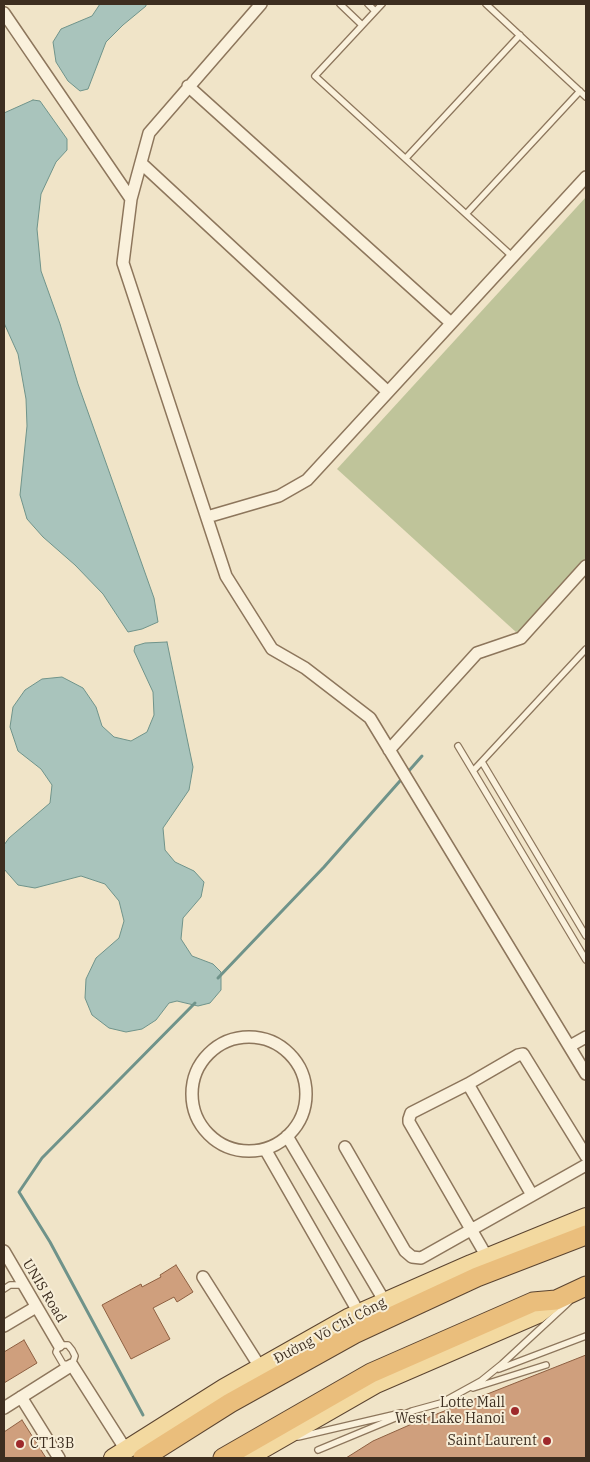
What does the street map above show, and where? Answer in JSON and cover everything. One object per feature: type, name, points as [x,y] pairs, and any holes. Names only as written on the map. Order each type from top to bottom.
[{"type":"highway","name":"Đường Võ Chí Công","points":[[143,1458],[230,1403],[354,1334],[477,1277],[586,1235]]},
{"type":"highway","points":[[223,1458],[371,1373],[533,1302],[556,1300],[586,1287]]},
{"type":"main road","name":"Đường Võ Chí Công","points":[[119,1454],[224,1388],[359,1313],[487,1257],[586,1217]]},
{"type":"main road","points":[[247,1458],[376,1384],[538,1314],[556,1300]]},
{"type":"street","points":[[261,4],[149,133],[131,199],[123,263],[226,576],[272,649],[305,668],[370,718],[586,1074]]},
{"type":"street","points":[[4,13],[131,199]]},
{"type":"street","points":[[188,86],[451,323]]},
{"type":"street","points":[[141,163],[388,392]]},
{"type":"street","points":[[206,517],[279,496],[307,480],[586,177]]},
{"type":"street","points":[[389,750],[477,653],[521,638],[585,569]]},
{"type":"street","points":[[570,1046],[586,1036]]},
{"type":"street","points":[[241,1037],[261,1038],[280,1045],[294,1058],[304,1076],[307,1095],[303,1115],[293,1132],[288,1136],[278,1144],[265,1149],[243,1151],[225,1146],[210,1136],[199,1122],[192,1105],[192,1087],[197,1070],[207,1054],[223,1043],[241,1037]]},
{"type":"street","points":[[487,1257],[408,1119],[411,1113],[468,1084],[518,1054],[523,1054],[586,1156]]},
{"type":"street","points":[[468,1084],[532,1195]]},
{"type":"street","points":[[288,1136],[385,1302]]},
{"type":"street","points":[[345,1147],[405,1251],[412,1257],[420,1258],[586,1165]]},
{"type":"street","points":[[265,1149],[359,1313]]},
{"type":"street","name":"UNIS Road","points":[[4,1251],[59,1345]]},
{"type":"street","points":[[203,1277],[260,1368]]},
{"type":"street","points":[[4,1326],[36,1307]]},
{"type":"street","points":[[4,1408],[72,1365]]},
{"type":"street","name":"UNIS Road","points":[[72,1365],[119,1454]]},
{"type":"street","points":[[21,1397],[59,1458]]},
{"type":"lane","points":[[340,4],[362,25]]},
{"type":"lane","points":[[368,4],[375,11]]},
{"type":"lane","points":[[382,4],[315,76],[513,257]]},
{"type":"lane","points":[[486,4],[586,97]]},
{"type":"lane","points":[[406,158],[520,35]]},
{"type":"lane","points":[[466,214],[580,91]]},
{"type":"lane","points":[[473,772],[586,649]]},
{"type":"lane","points":[[458,746],[586,960]]},
{"type":"lane","points":[[482,762],[586,936]]},
{"type":"lane","points":[[530,866],[540,859]]},
{"type":"lane","points":[[4,1289],[10,1285],[23,1285]]},
{"type":"lane","points":[[274,1443],[441,1403],[492,1372],[586,1287]]},
{"type":"lane","points":[[492,1372],[586,1336]]},
{"type":"lane","name":"UNIS Road","points":[[59,1345],[68,1345],[72,1350],[75,1356],[72,1365],[63,1364],[56,1352],[59,1345]]},
{"type":"lane","points":[[461,1392],[546,1364]]},
{"type":"lane","points":[[318,1450],[412,1411]]},
{"type":"green space","points":[[586,197],[586,559],[517,633],[337,469]]},
{"type":"water","points":[[100,4],[146,4],[146,6],[106,42],[88,89],[80,91],[68,81],[56,62],[53,42],[61,29],[92,16]]},
{"type":"water","points":[[33,100],[40,101],[67,139],[67,150],[56,162],[41,194],[37,229],[41,271],[60,324],[78,384],[154,598],[158,622],[142,629],[128,632],[103,594],[75,565],[43,537],[27,519],[20,495],[27,426],[26,399],[18,354],[4,323],[4,113]]},
{"type":"water","points":[[167,642],[193,767],[189,790],[163,828],[165,850],[175,862],[194,871],[204,882],[201,897],[183,918],[181,939],[192,956],[213,964],[221,972],[221,990],[210,1003],[198,1006],[177,1001],[169,1003],[156,1020],[142,1029],[126,1032],[109,1028],[92,1015],[85,998],[86,979],[96,958],[119,938],[124,921],[119,901],[105,884],[81,876],[35,888],[18,885],[4,869],[4,845],[9,838],[50,803],[52,785],[41,769],[18,751],[10,727],[13,707],[25,690],[42,679],[62,677],[83,688],[96,707],[102,726],[114,737],[131,741],[147,732],[154,715],[153,692],[134,651],[135,646],[145,643]]},
{"type":"building","points":[[176,1265],[193,1292],[177,1302],[174,1297],[153,1308],[170,1339],[131,1359],[102,1305],[141,1284],[142,1287],[161,1277],[160,1275]]},
{"type":"building","points":[[24,1340],[37,1363],[4,1383],[4,1352]]},
{"type":"building","name":"Lotte Mall West Lake Hanoi","points":[[586,1355],[586,1458],[346,1458],[373,1441],[414,1423]]},
{"type":"building","name":"CT13B","points":[[22,1420],[46,1458],[4,1458],[4,1432]]},
{"type":"waterway","points":[[218,978],[324,867],[422,756]]},
{"type":"waterway","points":[[143,1415],[50,1242],[19,1192],[42,1158],[195,1003]]},
{"type":"place","name":"Lotte Mall West Lake Hanoi","points":[[515,1411]]},
{"type":"place","name":"Saint Laurent","points":[[547,1441]]},
{"type":"place","name":"CT13B","points":[[20,1444]]}]
